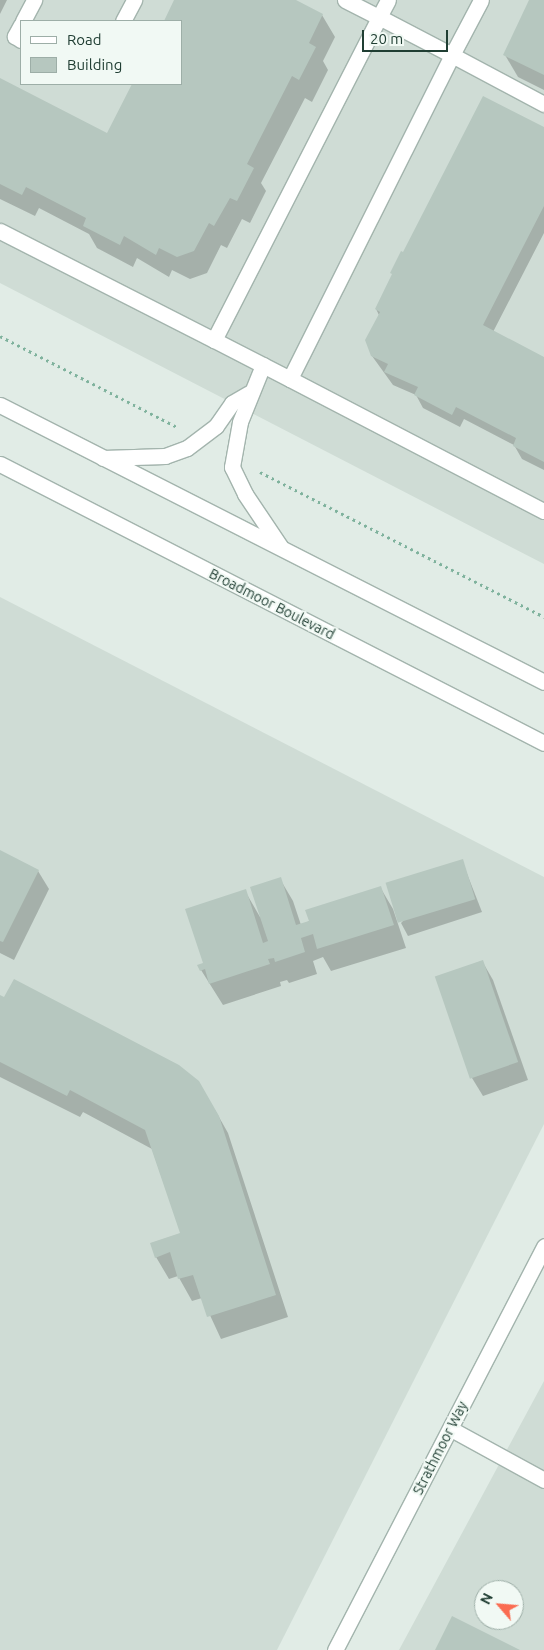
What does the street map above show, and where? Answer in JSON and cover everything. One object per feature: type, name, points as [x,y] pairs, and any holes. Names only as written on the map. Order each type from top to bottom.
[{"type":"main road","points":[[24,20],[34,0]]},
{"type":"main road","points":[[124,20],[134,0]]},
{"type":"main road","points":[[345,0],[544,104]]},
{"type":"main road","points":[[214,340],[388,0]]},
{"type":"main road","points":[[290,379],[480,0]]},
{"type":"main road","points":[[20,27],[15,36],[20,39]]},
{"type":"main road","points":[[0,231],[544,511]]},
{"type":"main road","points":[[263,365],[249,393],[232,467],[244,494],[280,546]]},
{"type":"main road","points":[[103,458],[165,456],[187,448],[216,426],[232,402],[249,393]]},
{"type":"main road","points":[[0,405],[544,682]]},
{"type":"main road","name":"Broadmoor Boulevard","points":[[0,464],[544,744]]},
{"type":"main road","name":"Strathmoor Way","points":[[335,1650],[544,1246]]},
{"type":"main road","points":[[451,1429],[544,1480]]},
{"type":"path","points":[[0,336],[199,438]]},
{"type":"path","points":[[233,457],[544,616]]},
{"type":"shaded area","points":[[0,0],[544,0],[544,564],[0,283]]},
{"type":"shaded area","points":[[0,597],[544,877],[544,1124],[277,1650],[0,1650]]},
{"type":"shaded area","points":[[544,1381],[544,1650],[399,1650]]},
{"type":"building","points":[[174,0],[296,0],[323,14],[309,43],[316,47],[299,80],[292,76],[247,164],[254,168],[237,201],[230,198],[214,226],[209,223],[194,251],[177,257],[159,248],[156,255],[124,236],[120,245],[83,226],[86,218],[26,187],[22,195],[0,184],[0,78],[107,133],[131,85],[182,85],[182,20],[164,20]]},
{"type":"building","points":[[529,0],[544,0],[544,75],[503,55]]},
{"type":"building","points":[[483,96],[544,127],[544,206],[483,325],[544,357],[544,462],[513,446],[516,438],[456,407],[452,415],[414,395],[418,387],[384,372],[388,364],[371,356],[365,340],[380,312],[375,309],[392,274],[390,273],[401,251],[403,252]]},
{"type":"building","points":[[0,850],[39,870],[3,942],[0,941]]},
{"type":"building","points":[[463,859],[475,899],[398,923],[386,883]]},
{"type":"building","points":[[281,877],[296,925],[309,921],[305,910],[381,886],[394,925],[317,949],[313,934],[301,938],[305,952],[275,962],[274,958],[268,959],[270,964],[209,984],[205,969],[200,971],[197,965],[203,963],[185,909],[246,889],[263,943],[268,941],[250,887]]},
{"type":"building","points":[[483,960],[518,1062],[470,1079],[435,977]]},
{"type":"building","points":[[14,979],[179,1065],[199,1081],[219,1116],[276,1295],[207,1317],[193,1275],[178,1279],[170,1252],[155,1258],[150,1243],[180,1233],[145,1130],[70,1090],[67,1096],[0,1062],[0,995],[4,997]]},
{"type":"building","points":[[452,1616],[474,1627],[474,1630],[480,1630],[520,1650],[435,1650]]}]
